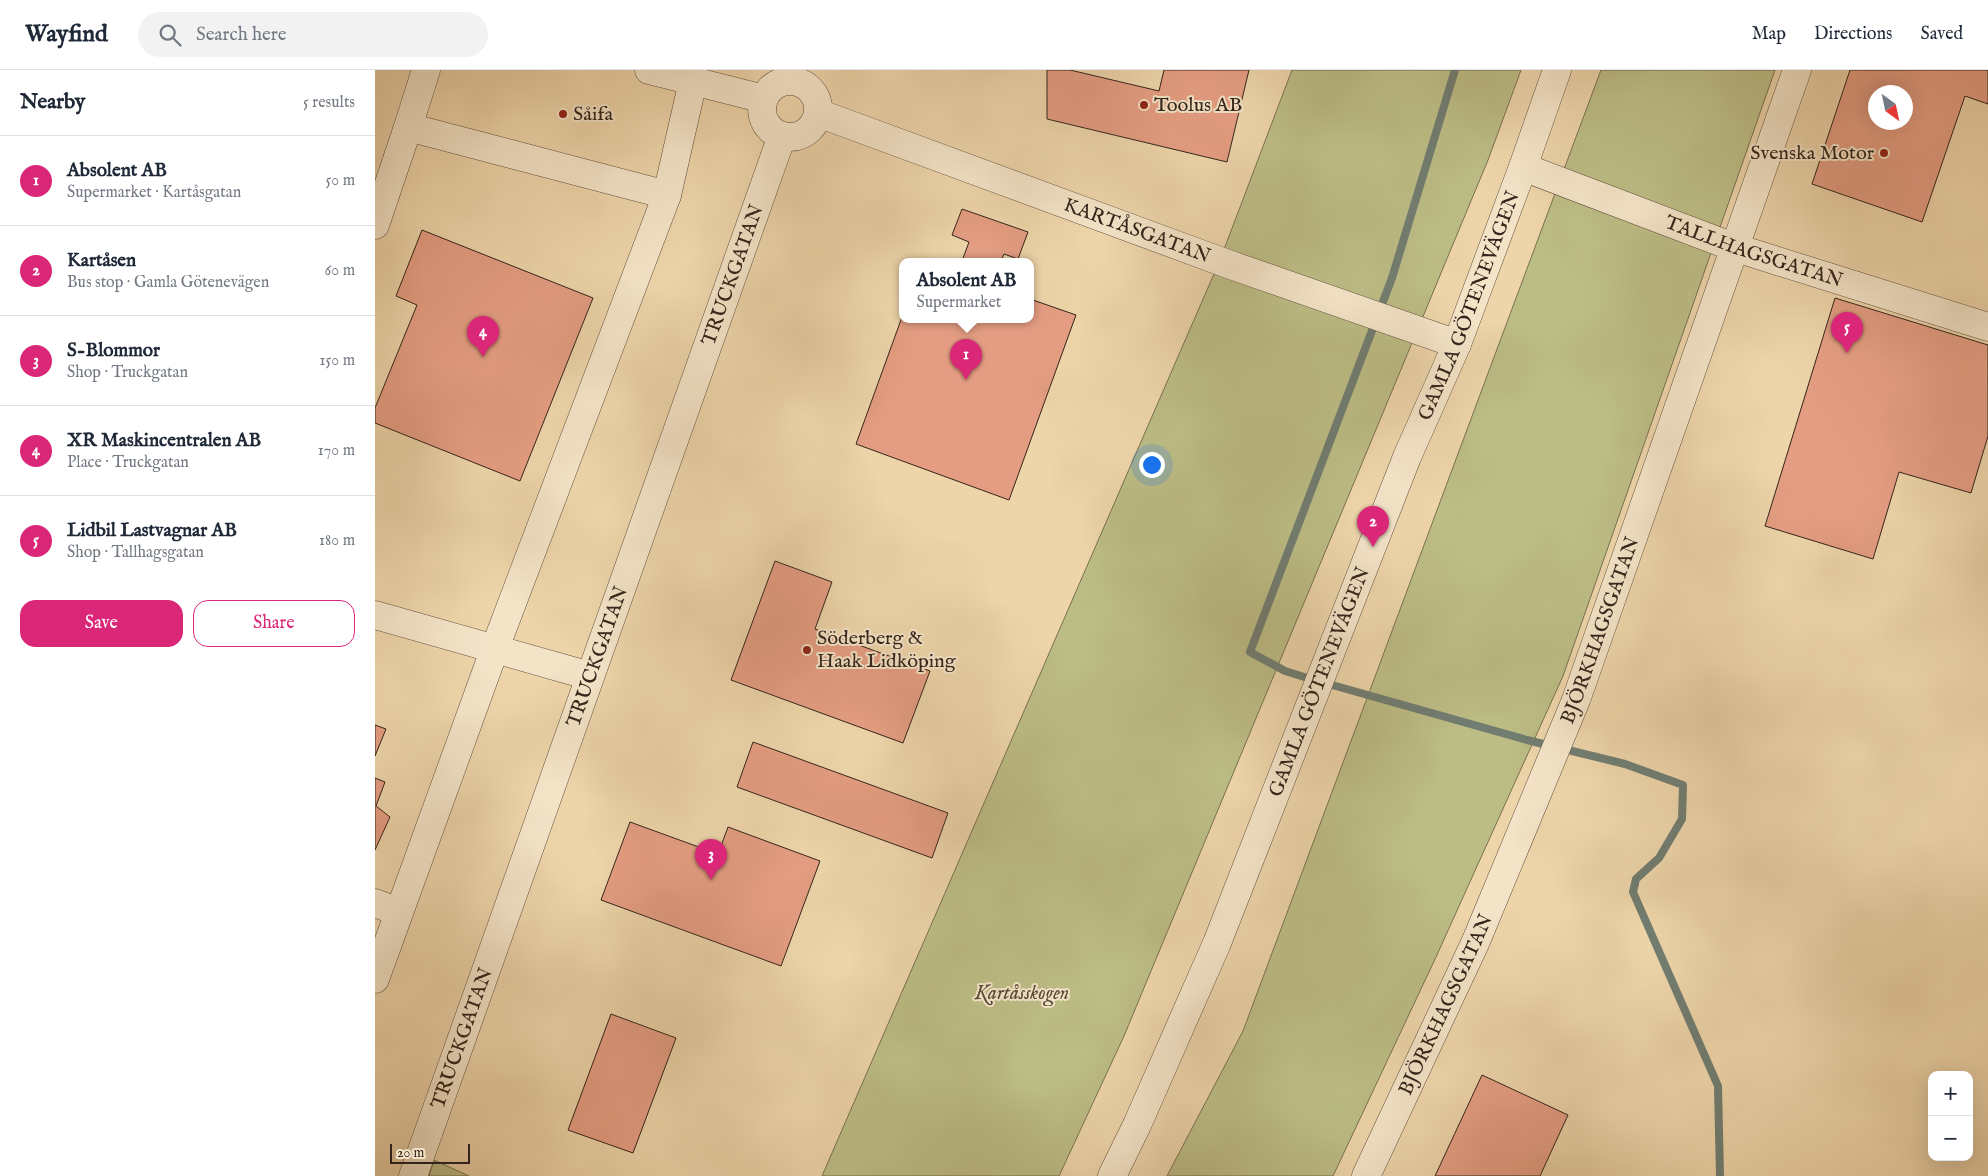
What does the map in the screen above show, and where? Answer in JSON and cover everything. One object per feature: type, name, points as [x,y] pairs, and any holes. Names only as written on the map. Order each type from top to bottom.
[{"type":"street","points":[[375,225],[426,70]]},
{"type":"street","points":[[649,70],[764,99]]},
{"type":"street","name":"GAMLA GÖTENEVÄGEN","points":[[1112,1176],[1137,1125],[1217,943],[1407,457],[1457,344],[1557,70]]},
{"type":"street","name":"BJÖRKHAGSGATAN","points":[[1366,1176],[1476,941],[1575,700],[1736,248],[1797,70]]},
{"type":"street","points":[[798,76],[811,90],[818,104],[818,113],[815,122],[809,130],[801,136],[791,138],[782,136],[767,126],[762,108],[769,90],[777,84],[798,76]]},
{"type":"street","points":[[375,979],[387,908],[495,648],[667,195],[693,81]]},
{"type":"street","name":"KARTÅSGATAN","points":[[818,113],[1218,260],[1457,344]]},
{"type":"street","points":[[408,127],[667,195]]},
{"type":"street","name":"TRUCKGATAN","points":[[413,1176],[782,136]]},
{"type":"street","name":"TALLHAGSGATAN","points":[[1523,167],[1736,248],[1988,327]]},
{"type":"street","points":[[375,615],[590,676]]},
{"type":"green space","name":"Kartåsskogen","points":[[1292,70],[1521,70],[1488,160],[1124,1036],[1059,1176],[822,1176],[1220,260]]},
{"type":"green space","points":[[1601,70],[1775,70],[1563,676],[1436,957],[1333,1176],[1167,1176],[1243,1031]]},
{"type":"green space","points":[[434,1160],[469,1176],[429,1176]]},
{"type":"building","name":"Toolus AB","points":[[1047,70],[1070,70],[1159,91],[1164,70],[1249,70],[1227,162],[1047,119]]},
{"type":"building","name":"Svenska Motor","points":[[1850,70],[1988,70],[1988,104],[1965,96],[1922,222],[1812,184]]},
{"type":"building","points":[[962,209],[1028,232],[1018,258],[1004,254],[1002,258],[963,258],[969,242],[952,235]]},
{"type":"building","points":[[422,230],[593,298],[520,481],[375,423],[375,408],[417,305],[396,296]]},
{"type":"building","points":[[1835,298],[1988,345],[1988,436],[1971,493],[1899,472],[1873,559],[1765,526]]},
{"type":"building","points":[[1034,300],[1076,315],[1009,500],[856,444],[900,323],[1034,323]]},
{"type":"building","name":"Söderberg & Haak Lidköping","points":[[775,561],[832,582],[815,629],[930,671],[903,743],[731,680]]},
{"type":"building","points":[[375,725],[386,729],[375,756]]},
{"type":"building","points":[[753,742],[948,813],[932,858],[737,787]]},
{"type":"building","points":[[375,778],[385,782],[376,806],[390,817],[375,850]]},
{"type":"building","points":[[630,822],[718,854],[728,827],[820,861],[781,966],[601,900]]},
{"type":"building","points":[[611,1014],[676,1038],[633,1153],[568,1130]]},
{"type":"building","points":[[1482,1075],[1568,1115],[1540,1176],[1435,1176]]},
{"type":"waterway","points":[[1314,680],[1285,671],[1250,652],[1392,278],[1455,70]]},
{"type":"waterway","points":[[1325,683],[1527,740],[1625,764],[1683,785],[1682,819],[1659,858],[1636,879],[1633,892],[1718,1086],[1720,1176]]},
{"type":"place","name":"Toolus AB","points":[[1144,105]]},
{"type":"place","name":"Såifa","points":[[563,114]]},
{"type":"place","name":"Svenska Motor","points":[[1884,153]]},
{"type":"place","name":"Lidbil Lastvagnar AB","points":[[1847,353]]},
{"type":"place","name":"XR Maskincentralen AB","points":[[483,357]]},
{"type":"place","name":"Absolent AB","points":[[966,380]]},
{"type":"place","name":"Kartåsen","points":[[1373,547]]},
{"type":"place","name":"Söderberg & Haak Lidköping","points":[[807,650]]},
{"type":"place","name":"S-Blommor","points":[[711,880]]}]
